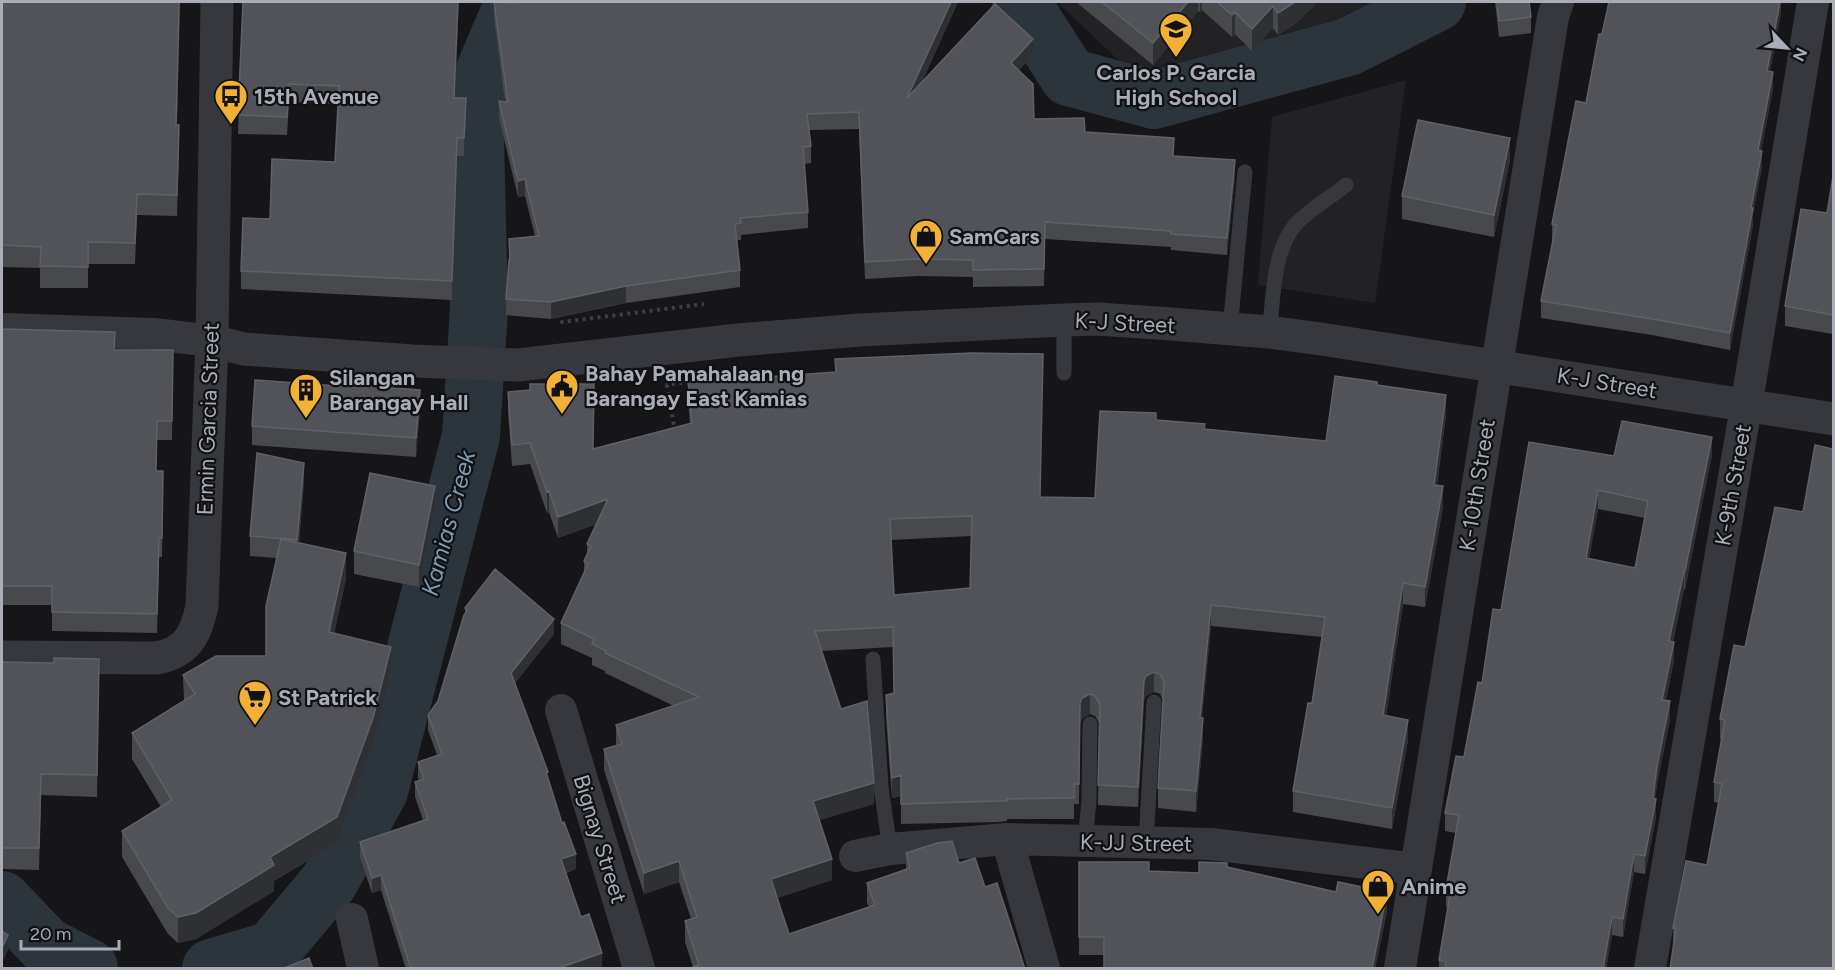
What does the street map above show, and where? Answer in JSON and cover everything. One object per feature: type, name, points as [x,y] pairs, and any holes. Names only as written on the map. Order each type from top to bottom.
[{"type":"street","name":"Ermin Garcia Street","points":[[2,657],[157,658],[173,655],[186,643],[197,627],[201,606],[212,341],[217,2]]},
{"type":"street","name":"K-10th Street","points":[[1400,969],[1553,17],[1558,2]]},
{"type":"street","name":"K-9th Street","points":[[1650,969],[1813,2]]},
{"type":"street","name":"K-J Street","points":[[212,341],[244,349],[412,361],[518,365],[849,330],[1098,319],[1269,332],[1833,419]]},
{"type":"street","points":[[2,330],[154,334],[212,341]]},
{"type":"street","name":"Bignay Street","points":[[561,710],[639,969]]},
{"type":"street","points":[[1007,839],[1044,969]]},
{"type":"street","name":"K-JJ Street","points":[[855,856],[890,849],[1007,839],[1211,844],[1416,869]]},
{"type":"street","points":[[352,919],[363,969]]},
{"type":"lane","points":[[1230,329],[1245,172]]},
{"type":"lane","points":[[1269,332],[1278,263],[1283,243],[1296,224],[1346,185]]},
{"type":"lane","points":[[1064,320],[1064,373]]},
{"type":"lane","points":[[873,659],[881,787],[890,849]]},
{"type":"lane","points":[[1146,843],[1154,702]]},
{"type":"lane","points":[[1085,842],[1089,801],[1090,724]]},
{"type":"path","points":[[560,310],[561,322],[704,304]]},
{"type":"path","points":[[676,442],[667,385],[689,382]]},
{"type":"shaded area","name":"Carlos P. Garcia High School","points":[[1057,2],[1388,2],[1150,90]]},
{"type":"shaded area","points":[[1406,80],[1375,303],[1258,285],[1272,117]]},
{"type":"building","points":[[2,2],[179,2],[177,195],[137,194],[135,243],[88,242],[88,267],[40,266],[41,247],[2,245]]},
{"type":"building","points":[[243,2],[458,2],[454,98],[466,98],[464,138],[457,138],[452,281],[241,271],[243,218],[270,219],[272,159],[335,162],[339,86],[289,84],[287,117],[238,115]]},
{"type":"building","points":[[494,2],[951,2],[907,98],[995,4],[1033,39],[1011,63],[1033,84],[1034,119],[1084,118],[1085,132],[1174,138],[1173,156],[1235,160],[1227,238],[1171,234],[1171,231],[1045,222],[1044,269],[973,270],[973,260],[918,259],[865,262],[859,112],[807,114],[811,146],[803,147],[808,212],[740,218],[741,223],[735,224],[740,270],[626,286],[551,302],[506,299],[510,260],[509,239],[539,236],[525,179],[518,181],[499,101],[508,102]]},
{"type":"building","points":[[1102,2],[1188,2],[1153,43]]},
{"type":"building","points":[[1217,2],[1295,2],[1278,13],[1273,6],[1252,29],[1235,12],[1232,15]]},
{"type":"building","points":[[1497,2],[1529,2],[1531,17],[1499,21]]},
{"type":"building","points":[[1609,2],[1780,2],[1767,71],[1773,72],[1758,150],[1762,151],[1730,333],[1541,301],[1556,225],[1552,224],[1576,101],[1586,103],[1599,34],[1602,34]]},
{"type":"building","points":[[1418,120],[1510,138],[1494,215],[1402,196]]},
{"type":"building","points":[[1833,176],[1833,315],[1785,306],[1801,209],[1827,213]]},
{"type":"building","points":[[2,329],[115,332],[114,350],[173,350],[172,421],[157,421],[156,471],[163,471],[162,538],[159,538],[157,614],[52,612],[52,586],[2,586]]},
{"type":"building","points":[[972,353],[1043,354],[1040,497],[1095,498],[1100,411],[1156,413],[1156,420],[1205,424],[1204,429],[1326,441],[1335,376],[1446,395],[1434,485],[1443,486],[1425,587],[1403,583],[1383,715],[1408,720],[1392,808],[1293,791],[1308,703],[1312,703],[1325,617],[1211,605],[1200,718],[1203,718],[1196,791],[1158,788],[1164,682],[1160,674],[1154,672],[1146,676],[1144,681],[1138,787],[1098,785],[1100,704],[1095,696],[1090,694],[1082,698],[1080,703],[1079,784],[1074,784],[1074,798],[901,804],[901,775],[892,778],[886,695],[894,693],[893,627],[815,631],[841,709],[867,701],[874,783],[813,801],[832,859],[771,879],[789,934],[875,905],[867,883],[910,868],[906,853],[937,843],[952,841],[959,863],[975,858],[985,887],[997,883],[1025,969],[688,969],[699,965],[685,921],[697,917],[679,861],[644,873],[604,749],[622,744],[616,725],[699,697],[605,653],[606,651],[592,644],[594,639],[561,623],[588,564],[584,561],[591,546],[587,544],[608,499],[558,517],[530,443],[512,445],[508,392],[530,390],[530,384],[594,384],[593,449],[692,423],[688,381],[738,375],[738,379],[836,372],[835,359]],"holes":[[[972,516],[970,588],[894,595],[890,519]]]},
{"type":"building","points":[[255,380],[420,390],[416,438],[252,426]]},
{"type":"building","points":[[1622,421],[1712,437],[1669,641],[1674,642],[1662,700],[1670,701],[1657,766],[1653,798],[1656,799],[1645,856],[1634,854],[1623,919],[1612,917],[1603,969],[1445,969],[1446,962],[1439,960],[1451,889],[1446,889],[1459,815],[1445,813],[1456,756],[1464,757],[1478,682],[1482,683],[1493,609],[1501,610],[1529,442],[1614,456]],"holes":[[[1598,490],[1648,501],[1635,568],[1586,558]]]},
{"type":"building","points":[[1815,445],[1833,449],[1833,969],[1670,969],[1676,928],[1673,928],[1686,861],[1707,865],[1722,784],[1714,782],[1725,720],[1720,719],[1734,645],[1745,647],[1775,507],[1803,512]]},
{"type":"building","points":[[257,453],[304,463],[297,540],[250,536]]},
{"type":"building","points":[[370,473],[435,486],[419,565],[354,551]]},
{"type":"building","points":[[281,539],[346,553],[329,632],[391,647],[373,718],[337,817],[270,857],[274,865],[196,913],[178,917],[168,908],[122,831],[172,800],[132,733],[195,694],[183,675],[216,656],[266,656],[266,606]]},
{"type":"building","points":[[495,569],[554,619],[511,673],[548,772],[546,772],[562,823],[564,822],[576,854],[561,859],[581,917],[589,914],[602,953],[559,969],[411,969],[381,875],[372,878],[360,842],[428,819],[415,782],[424,779],[418,762],[442,754],[428,715],[438,701],[467,611],[465,608]]},
{"type":"building","points":[[54,658],[99,659],[97,775],[41,774],[39,848],[2,848],[2,662],[54,663]]},
{"type":"building","points":[[1079,862],[1149,862],[1149,871],[1199,873],[1199,862],[1227,863],[1227,867],[1336,892],[1338,882],[1387,892],[1372,969],[1104,969],[1104,937],[1079,937]]},
{"type":"building","points":[[2,931],[8,935],[2,948]]},
{"type":"building","points":[[309,958],[313,969],[282,969]]},
{"type":"waterway","name":"Kamias Creek","points":[[211,968],[272,950],[329,882],[379,791],[471,436],[479,307],[474,96],[514,2]]},
{"type":"waterway","name":"Kamias Creek","points":[[1021,2],[1069,77],[1154,100],[1348,47],[1437,2]]},
{"type":"waterway","name":"Kamias Creek","points":[[2,900],[46,946],[89,968]]},
{"type":"place","name":"Carlos P. Garcia High School","points":[[1176,58]]},
{"type":"place","name":"15th Avenue","points":[[231,125]]},
{"type":"place","name":"SamCars","points":[[926,265]]},
{"type":"place","name":"Bahay Pamahalaan ng Barangay East Kamias","points":[[562,415]]},
{"type":"place","name":"Silangan Barangay Hall","points":[[306,419]]},
{"type":"place","name":"St Patrick","points":[[255,726]]},
{"type":"place","name":"Anime","points":[[1378,915]]}]
